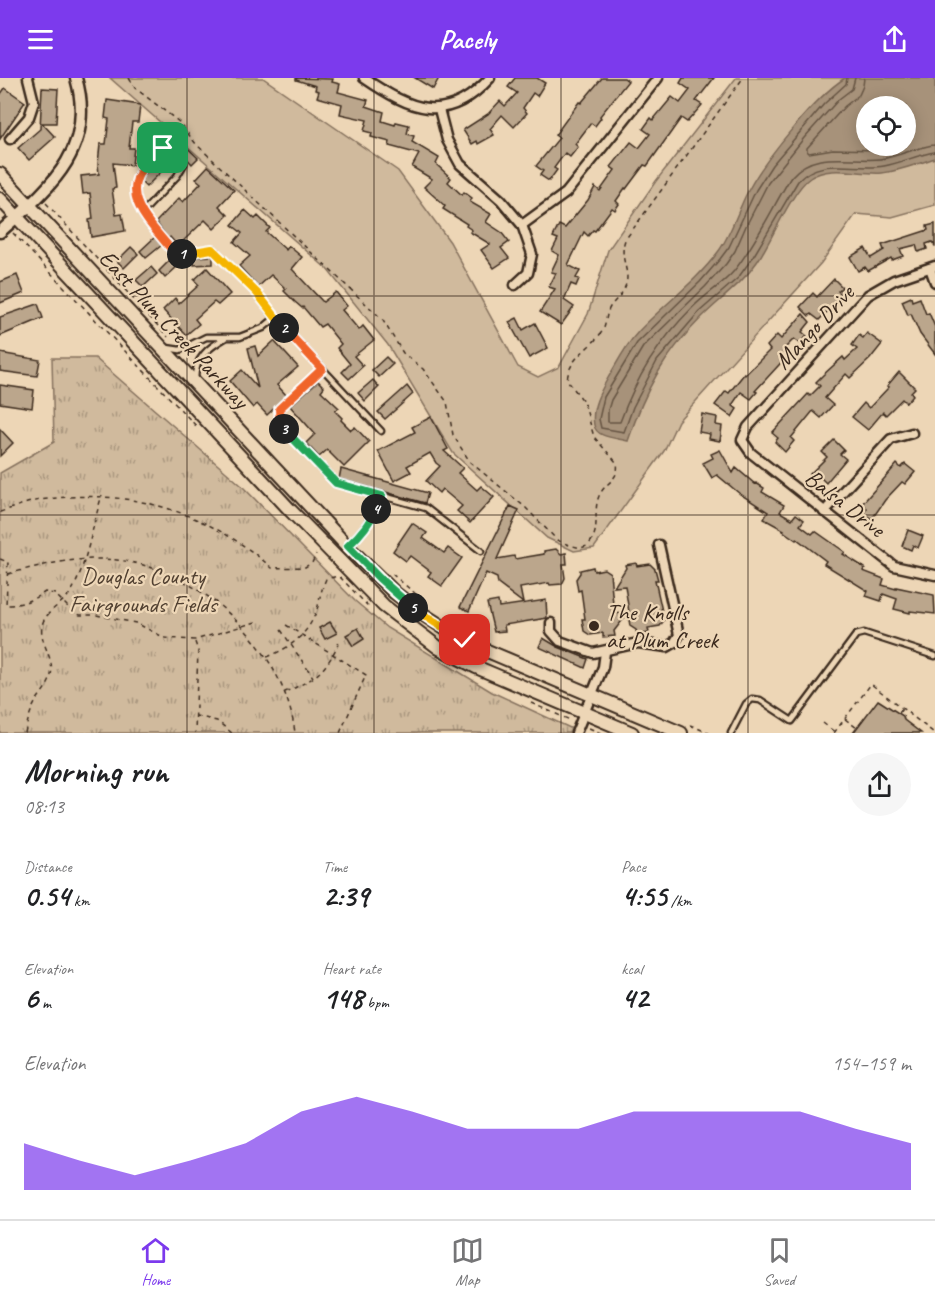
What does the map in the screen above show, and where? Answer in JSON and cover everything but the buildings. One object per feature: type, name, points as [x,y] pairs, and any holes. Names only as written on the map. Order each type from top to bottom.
[{"type":"main road","name":"East Plum Creek Parkway","points":[[0,174],[34,200],[195,382],[395,593],[434,622],[485,650],[592,696],[686,729]]},
{"type":"main road","name":"East Plum Creek Parkway","points":[[0,199],[275,494],[384,606],[419,634],[455,656],[511,683],[632,733]]},
{"type":"street","points":[[10,139],[29,117],[32,110],[34,102],[29,78]]},
{"type":"street","points":[[0,232],[34,200],[66,163],[76,143],[82,113],[76,78]]},
{"type":"street","points":[[364,78],[375,81],[401,101],[420,108],[439,109],[457,104],[472,95],[490,78]]},
{"type":"street","points":[[522,225],[566,193],[658,78]]},
{"type":"street","points":[[439,109],[447,140],[460,164],[501,200],[522,225],[532,254],[528,273],[515,285]]},
{"type":"street","points":[[932,267],[935,282]]},
{"type":"street","name":"Mango Drive","points":[[742,440],[748,427],[868,295],[894,280],[932,267]]},
{"type":"street","points":[[824,512],[891,439],[912,433]]},
{"type":"street","name":"Balsa Drive","points":[[742,440],[751,453],[894,566],[935,575]]},
{"type":"street","points":[[550,623],[551,631],[560,641],[593,653],[638,643],[667,647],[674,643],[679,634],[660,545]]},
{"type":"street","points":[[576,733],[603,667],[605,652]]},
{"type":"lane","points":[[142,213],[177,176],[184,164],[178,156],[163,148],[138,174],[134,185],[135,197],[142,213],[176,255],[212,249],[257,293],[275,318],[381,431]]},
{"type":"lane","points":[[163,347],[180,350],[206,337],[240,337],[263,328],[275,318]]},
{"type":"lane","points":[[195,382],[195,367],[201,355],[225,338]]},
{"type":"lane","points":[[322,369],[279,409],[280,424],[336,483],[426,508],[481,551]]},
{"type":"lane","points":[[348,546],[373,517],[382,496]]},
{"type":"lane","points":[[731,733],[746,704],[752,699],[760,700],[792,721],[856,635],[864,633],[935,656]]},
{"type":"path","points":[[129,78],[135,88],[179,122],[196,144],[382,319],[403,353],[423,369],[447,402],[453,435],[470,462],[525,507],[557,540],[581,548],[586,546],[594,536],[598,498],[602,490],[615,478],[618,468],[594,436],[584,402],[567,380],[568,369],[583,349],[604,330],[610,308],[626,285],[627,272],[621,250],[625,240],[743,78]]},
{"type":"path","points":[[34,200],[180,350]]},
{"type":"path","points":[[0,512],[38,500],[102,495],[177,510],[215,526],[272,568],[305,567],[312,563],[317,552]]},
{"type":"path","points":[[25,733],[34,705],[52,675],[51,662],[41,627],[45,617],[63,603],[72,591],[84,559],[102,495]]},
{"type":"path","points":[[0,559],[8,562],[6,605],[17,605],[45,592],[55,594],[72,611],[80,615],[96,615],[136,623],[165,638],[195,640],[256,622]]},
{"type":"path","points":[[8,574],[51,562],[84,559],[129,561],[161,570],[190,586],[229,611],[254,638],[284,692],[295,733]]},
{"type":"path","points":[[392,574],[424,600]]},
{"type":"path","points":[[266,657],[282,650],[302,636],[310,625],[326,579],[338,576]]},
{"type":"path","points":[[286,625],[366,675],[340,733]]},
{"type":"path","points":[[281,630],[313,678]]},
{"type":"path","points":[[284,692],[313,678],[326,667],[341,638]]},
{"type":"path","points":[[195,640],[198,651],[195,733]]},
{"type":"path","points":[[823,723],[835,733],[871,684],[934,733]]},
{"type":"path","points":[[899,713],[902,708]]},
{"type":"path","points":[[195,716],[217,720],[231,733]]},
{"type":"path","points":[[844,719],[857,728]]},
{"type":"path","points":[[686,729],[709,733]]},
{"type":"green space","points":[[110,78],[263,78],[398,171],[450,242],[518,367],[538,377],[559,367],[588,314],[608,250],[656,181],[736,78],[935,78],[935,205],[892,217],[856,214],[821,263],[678,421],[664,451],[594,548],[574,551],[547,538],[453,453],[388,345],[327,269]]},
{"type":"green space","name":"Douglas County Fairgrounds Fields","points":[[52,358],[95,358],[241,485],[355,601],[387,628],[492,692],[581,733],[0,733],[0,473],[54,442]]},
{"type":"water","points":[[845,78],[935,78],[935,158],[889,172],[836,171],[810,178],[796,193],[751,270],[688,331],[666,360],[641,406],[628,441],[599,433],[593,419],[597,400],[625,349],[638,332],[699,274],[718,252],[748,191],[766,163],[820,99]]},
{"type":"place","name":"The Knolls at Plum Creek","points":[[594,626]]},
{"type":"route","points":[[163,148],[138,174],[134,185],[135,197],[142,213],[176,255],[212,249],[257,293],[275,318],[322,369],[279,409],[280,424],[336,483],[382,496],[373,517],[348,546],[411,606],[465,640]]}]
